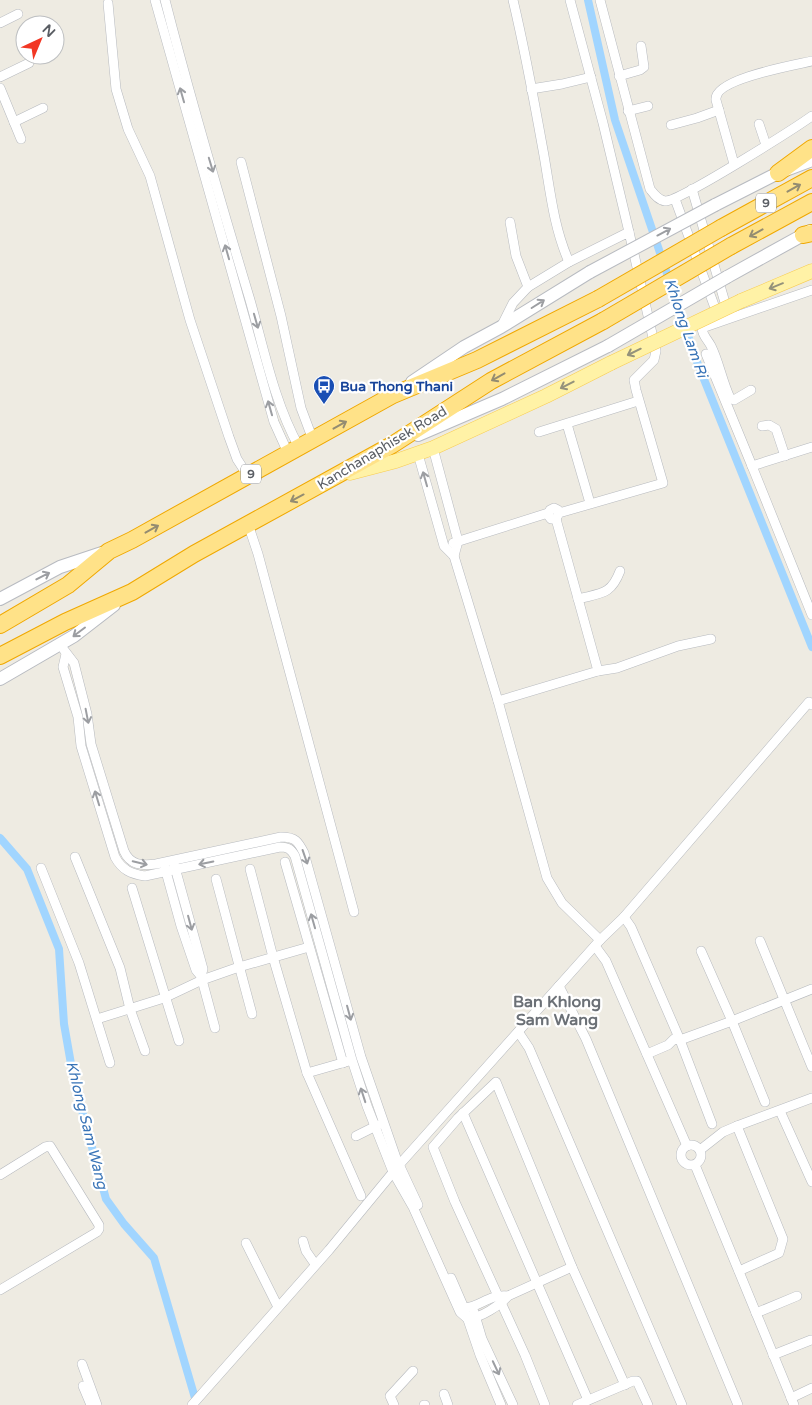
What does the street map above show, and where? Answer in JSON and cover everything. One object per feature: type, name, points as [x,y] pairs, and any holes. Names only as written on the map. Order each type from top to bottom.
[{"type":"highway","points":[[778,173],[812,148]]},
{"type":"highway","name":"9","points":[[0,625],[68,585],[109,551],[393,395],[477,360],[598,299],[812,178]]},
{"type":"highway","name":"Kanchanaphisek Road","points":[[0,656],[65,622],[132,592],[194,554],[392,445],[491,381],[602,321],[731,246],[812,202]]},
{"type":"main road","points":[[393,395],[464,346],[501,327],[590,272],[778,173],[812,160]]},
{"type":"main road","points":[[392,445],[502,399],[608,346],[727,277],[809,233]]},
{"type":"main road","points":[[340,475],[418,454],[433,448],[546,396],[741,301],[812,271]]},
{"type":"main road","points":[[0,599],[60,567],[109,551]]},
{"type":"main road","points":[[0,679],[64,649],[74,636],[132,592]]},
{"type":"street","points":[[155,0],[274,422],[300,447]]},
{"type":"street","points":[[165,0],[227,224],[278,398],[288,427],[300,447]]},
{"type":"street","points":[[513,0],[544,152],[549,194],[560,238],[569,262]]},
{"type":"street","points":[[444,546],[548,513],[551,519],[590,503],[663,483],[638,401],[634,380],[654,360],[656,351],[652,330],[591,77],[570,0]]},
{"type":"street","points":[[600,0],[650,189],[659,199],[665,201],[675,199],[812,116]]},
{"type":"street","points":[[108,3],[116,89],[128,129],[150,176],[190,320],[226,428],[238,459],[248,476]]},
{"type":"street","points":[[0,23],[18,14]]},
{"type":"street","points":[[619,76],[644,67],[641,46]]},
{"type":"street","points":[[734,164],[719,110],[716,96],[718,91],[758,73],[812,61]]},
{"type":"street","points":[[0,77],[25,65]]},
{"type":"street","points":[[531,88],[562,84],[591,77]]},
{"type":"street","points":[[0,88],[2,99],[21,139]]},
{"type":"street","points":[[628,111],[648,106]]},
{"type":"street","points":[[14,122],[42,108]]},
{"type":"street","points":[[671,124],[697,118],[719,110]]},
{"type":"street","points":[[759,124],[766,145]]},
{"type":"street","points":[[241,162],[281,316],[301,408],[300,447]]},
{"type":"street","points":[[692,189],[730,318]]},
{"type":"street","points":[[675,199],[720,321]]},
{"type":"street","points":[[510,222],[516,256],[528,287]]},
{"type":"street","points":[[501,327],[513,303],[528,287],[627,225]]},
{"type":"street","points":[[751,390],[734,400],[730,398],[717,358],[702,330],[704,327],[720,321],[748,314],[811,293]]},
{"type":"street","points":[[706,354],[812,615]]},
{"type":"street","points":[[539,432],[638,401]]},
{"type":"street","points":[[567,424],[590,503]]},
{"type":"street","points":[[762,426],[769,425],[776,430],[785,456]]},
{"type":"street","points":[[752,466],[812,447]]},
{"type":"street","points":[[433,448],[458,541],[454,556]]},
{"type":"street","points":[[418,454],[444,546],[454,556],[498,702],[547,878],[562,903],[597,943],[686,1146]]},
{"type":"street","points":[[433,507],[448,502]]},
{"type":"street","points":[[558,516],[598,671]]},
{"type":"street","points":[[248,524],[354,912]]},
{"type":"street","points":[[578,599],[608,591],[614,585],[620,571]]},
{"type":"street","points":[[498,702],[598,671],[617,668],[678,646],[711,639]]},
{"type":"street","points":[[64,649],[74,663],[95,756],[127,857],[146,866],[281,837],[291,837],[298,842],[304,853],[352,1060]]},
{"type":"street","points":[[64,649],[62,667],[78,717],[81,746],[120,865],[126,871],[135,875],[145,876],[287,847],[295,856],[324,941]]},
{"type":"street","points":[[70,690],[80,686]]},
{"type":"street","points":[[192,1405],[396,1169],[519,1033],[597,943],[624,916],[810,702],[812,705]]},
{"type":"street","points":[[85,759],[95,756]]},
{"type":"street","points":[[75,857],[120,968],[130,1009],[145,1051]]},
{"type":"street","points":[[168,861],[175,870],[203,969],[201,978]]},
{"type":"street","points":[[168,861],[166,872],[187,944],[196,970],[201,978],[214,1028]]},
{"type":"street","points":[[285,862],[309,947],[396,1169],[460,1312],[471,1318]]},
{"type":"street","points":[[41,868],[79,963],[110,1063]]},
{"type":"street","points":[[250,869],[273,957],[308,1073],[361,1196]]},
{"type":"street","points":[[216,880],[252,1014]]},
{"type":"street","points":[[132,888],[164,998],[179,1041]]},
{"type":"street","points":[[624,916],[631,927],[680,1040],[712,1124]]},
{"type":"street","points":[[760,941],[812,1067]]},
{"type":"street","points":[[97,1019],[164,998],[201,978],[309,947]]},
{"type":"street","points":[[701,951],[765,1102]]},
{"type":"street","points":[[559,986],[586,1039],[738,1405]]},
{"type":"street","points":[[647,1054],[668,1045],[674,1039],[680,1040],[812,989]]},
{"type":"street","points":[[519,1033],[532,1055],[682,1405]]},
{"type":"street","points":[[308,1073],[352,1060]]},
{"type":"street","points":[[545,1405],[525,1355],[432,1147],[463,1113],[496,1082],[572,1267],[625,1385]]},
{"type":"street","points":[[700,1150],[723,1132],[812,1098]]},
{"type":"street","points":[[780,1111],[812,1182]]},
{"type":"street","points":[[463,1113],[536,1283],[592,1401]]},
{"type":"street","points":[[356,1136],[379,1125]]},
{"type":"street","points":[[737,1126],[783,1239],[779,1253],[739,1271]]},
{"type":"street","points":[[694,1145],[700,1150],[701,1159],[695,1165],[686,1165],[681,1158],[681,1153],[686,1146],[694,1145]]},
{"type":"street","points":[[0,1175],[45,1147],[50,1146],[99,1225],[99,1229],[97,1232],[0,1290]]},
{"type":"street","points":[[695,1165],[792,1401],[812,1388]]},
{"type":"street","points":[[396,1169],[468,1307],[501,1405]]},
{"type":"street","points":[[303,1241],[306,1251],[315,1264]]},
{"type":"street","points":[[246,1243],[278,1307]]},
{"type":"street","points":[[468,1307],[508,1296],[572,1267]]},
{"type":"street","points":[[756,1313],[797,1296]]},
{"type":"street","points":[[471,1318],[499,1299]]},
{"type":"street","points":[[773,1355],[811,1340]]},
{"type":"street","points":[[479,1341],[513,1405]]},
{"type":"street","points":[[82,1364],[98,1405]]},
{"type":"street","points":[[394,1405],[390,1396],[413,1370]]},
{"type":"street","points":[[577,1405],[592,1401],[637,1381],[648,1405]]},
{"type":"street","points":[[83,1386],[91,1405]]},
{"type":"street","points":[[444,1394],[448,1405]]},
{"type":"waterway","name":"Khlong Lam Ri","points":[[588,0],[615,120],[697,362],[812,647]]},
{"type":"waterway","name":"Khlong Sam Wang","points":[[0,838],[27,869],[59,949],[64,1024],[74,1081],[106,1199],[124,1224],[154,1258],[195,1398],[195,1404]]},
{"type":"place","name":"Bua Thong Thani","points":[[324,405]]},
{"type":"district","name":"Ban Khlong Sam Wang","points":[[557,1011]]}]
